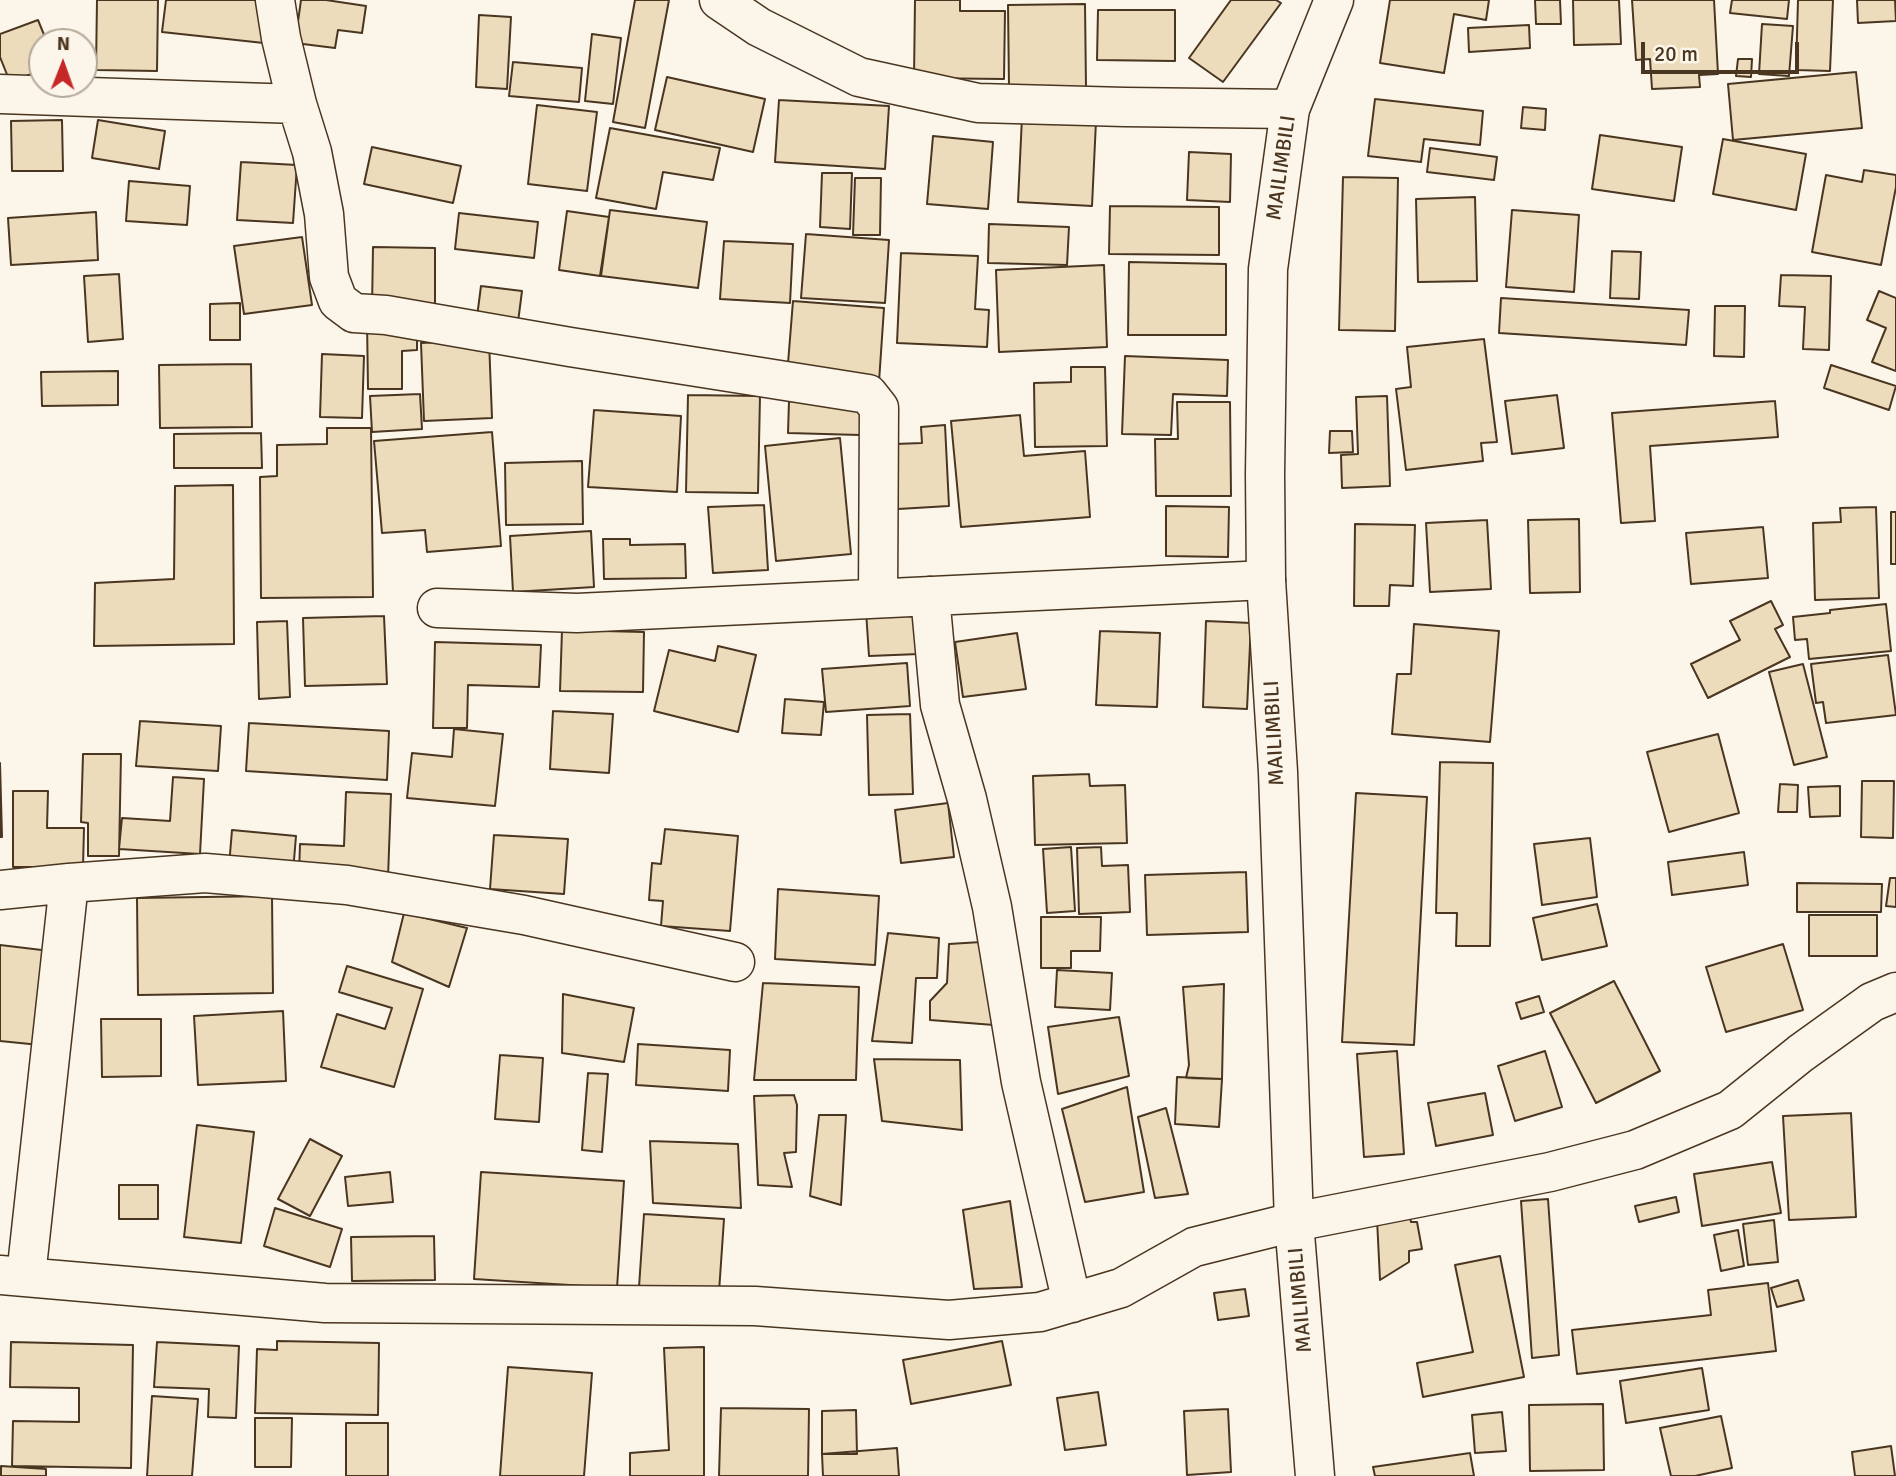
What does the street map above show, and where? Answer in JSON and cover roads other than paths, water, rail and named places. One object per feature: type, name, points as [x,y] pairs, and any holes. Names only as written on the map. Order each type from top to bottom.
[{"type":"street","points":[[275,0],[297,104],[312,152],[324,214],[330,277],[338,301],[354,313],[386,315],[868,394],[879,408],[877,598]]},
{"type":"street","points":[[719,0],[759,27],[859,77],[978,103],[1290,109]]},
{"type":"street","name":"MAILIMBILI","points":[[1315,1476],[1294,1222],[1278,772],[1266,580],[1265,474],[1268,269],[1290,109],[1334,0]]},
{"type":"street","points":[[0,94],[297,104]]},
{"type":"street","points":[[437,608],[577,613],[1266,580]]},
{"type":"street","points":[[930,596],[940,705],[967,799],[992,907],[1021,1082],[1072,1303]]},
{"type":"street","points":[[0,890],[205,873],[347,885],[524,915],[735,962]]},
{"type":"street","points":[[69,883],[13,1276],[325,1303],[755,1306],[948,1320],[1040,1312],[1121,1288],[1194,1247],[1294,1222],[1550,1172],[1635,1150],[1730,1110],[1842,1023],[1872,1002],[1896,992]]}]
